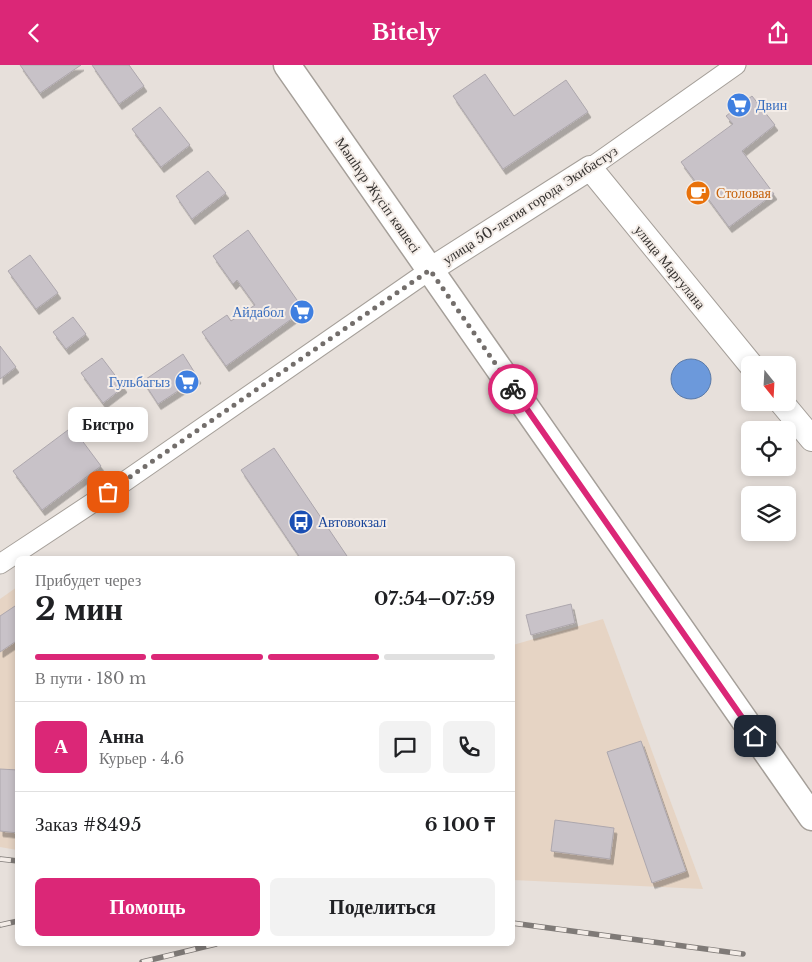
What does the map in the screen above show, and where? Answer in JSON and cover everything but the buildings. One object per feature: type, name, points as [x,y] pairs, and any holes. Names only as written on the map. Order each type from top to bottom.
[{"type":"main road","name":"Мәшһүр Жүсіп көшесі","points":[[287,65],[812,817]]},
{"type":"street","name":"улица 50-летия города Экибастуз","points":[[0,564],[430,270],[590,168],[736,65]]},
{"type":"street","name":"улица Маргулана","points":[[590,168],[744,356]]},
{"type":"street","points":[[789,411],[812,439]]},
{"type":"shaded area","points":[[15,588],[15,850],[0,847],[0,599]]},
{"type":"shaded area","points":[[603,619],[703,889],[515,880],[515,644]]},
{"type":"water","points":[[695,359],[702,362],[708,368],[711,379],[710,387],[702,396],[695,399],[687,399],[680,396],[672,387],[671,375],[674,368],[683,360]]},
{"type":"railway","points":[[0,859],[15,861]]},
{"type":"railway","points":[[0,925],[15,922]]},
{"type":"railway","points":[[515,923],[743,954]]},
{"type":"railway","points":[[142,962],[208,946]]},
{"type":"way so far","points":[[108,492],[430,270],[513,389]]},
{"type":"place","name":"Двин","points":[[739,105]]},
{"type":"place","name":"Столовая","points":[[698,193]]},
{"type":"place","name":"Айдабол","points":[[302,312]]},
{"type":"place","name":"Гульбагыз","points":[[187,382]]},
{"type":"place","name":"Бистро","points":[[108,492]]},
{"type":"place","name":"Автовокзал","points":[[301,522]]},
{"type":"route","points":[[513,389],[755,736]]}]
